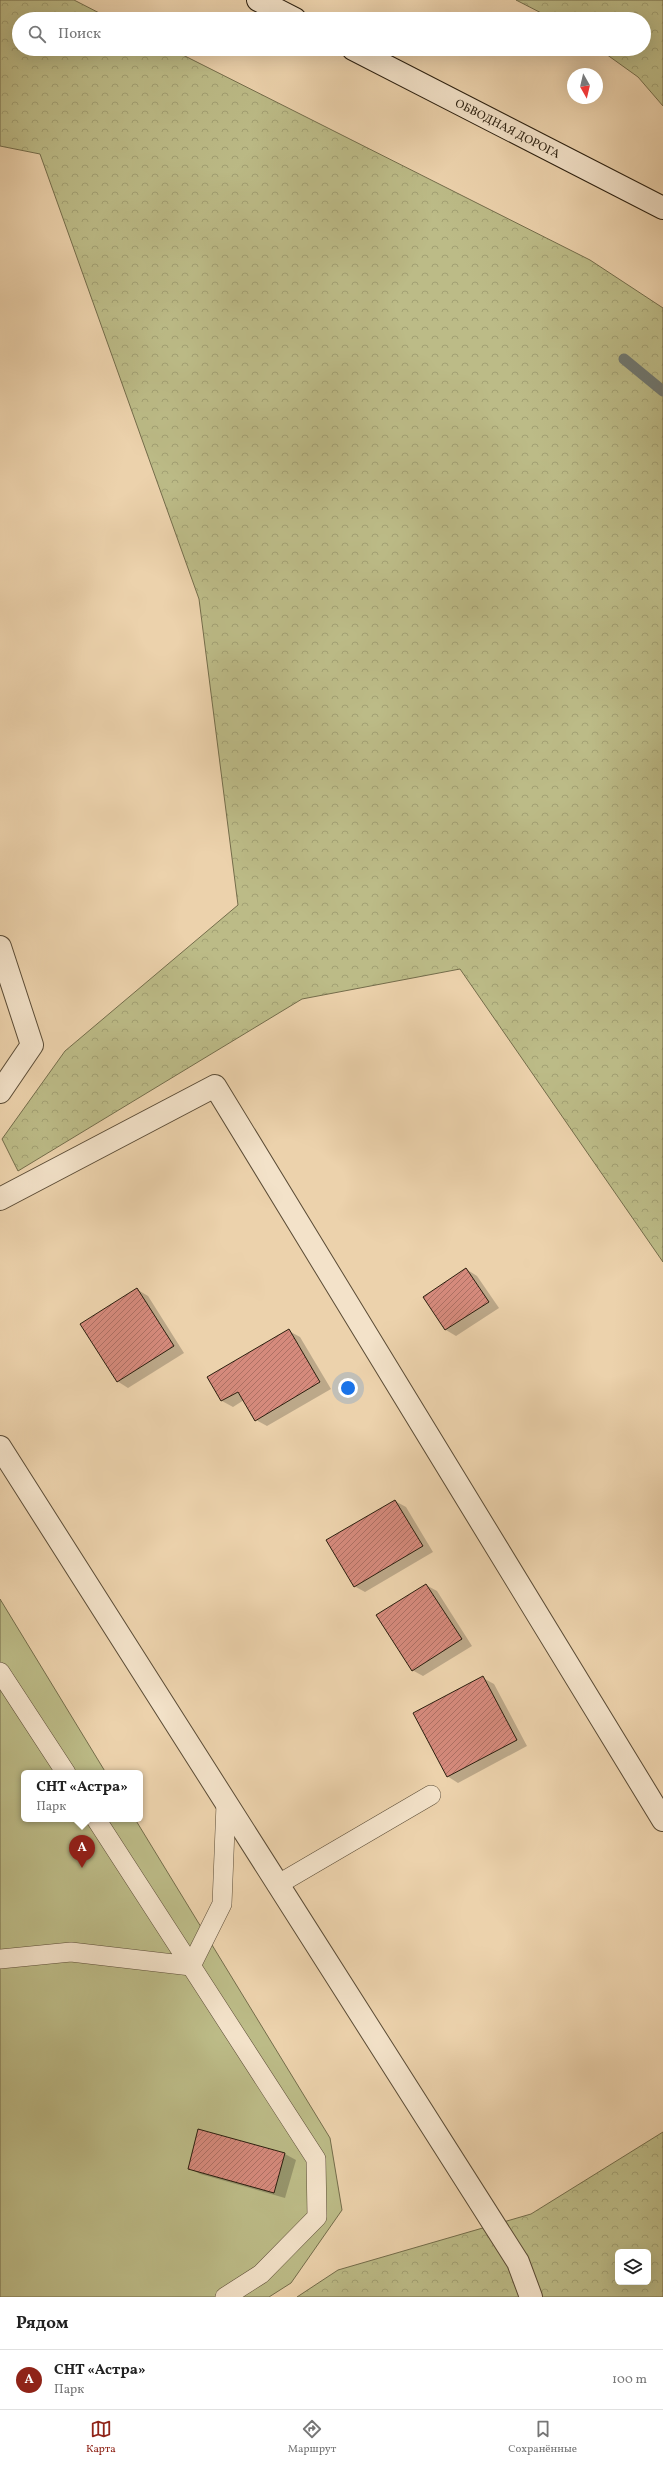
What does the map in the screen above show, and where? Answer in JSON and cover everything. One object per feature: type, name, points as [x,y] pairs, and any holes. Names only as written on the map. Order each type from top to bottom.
[{"type":"street","points":[[258,0],[281,12]]},
{"type":"street","name":"ОБВОДНАЯ ДОРОГА","points":[[367,56],[663,208]]},
{"type":"street","points":[[0,947],[32,1044],[0,1092]]},
{"type":"street","points":[[0,1199],[215,1086],[663,1820]]},
{"type":"street","points":[[0,1447],[518,2262],[531,2297]]},
{"type":"lane","points":[[0,1672],[64,1770]]},
{"type":"lane","points":[[277,1885],[431,1795]]},
{"type":"lane","points":[[191,1966],[222,1904],[226,1804]]},
{"type":"lane","points":[[98,1822],[316,2159],[317,2217],[261,2274],[225,2297]]},
{"type":"lane","points":[[0,1959],[71,1952],[191,1966]]},
{"type":"green space","points":[[0,0],[74,0],[97,12],[12,12],[12,56],[185,56],[590,260],[663,308],[663,1262],[460,969],[302,999],[18,1171],[2,1139],[65,1051],[238,905],[199,599],[40,154],[0,146]]},
{"type":"green space","points":[[516,0],[663,0],[663,106],[638,77],[609,56],[651,56],[651,12],[539,12]]},
{"type":"green space","points":[[0,1599],[104,1770],[21,1770],[21,1822],[137,1822],[330,2138],[342,2210],[291,2283],[269,2297],[0,2297]]},
{"type":"green space","points":[[663,2132],[663,2297],[297,2297],[338,2270],[531,2214]]},
{"type":"building","points":[[466,1268],[489,1302],[445,1330],[423,1297]]},
{"type":"building","points":[[137,1288],[174,1346],[117,1382],[80,1324]]},
{"type":"building","points":[[289,1329],[320,1382],[255,1421],[238,1392],[221,1401],[207,1377]]},
{"type":"building","points":[[395,1500],[423,1546],[354,1587],[326,1540]]},
{"type":"building","points":[[426,1584],[462,1639],[412,1671],[376,1615]]},
{"type":"building","points":[[483,1676],[517,1740],[447,1777],[413,1713]]},
{"type":"building","points":[[198,2129],[285,2153],[274,2193],[188,2169]]},
{"type":"waterway","points":[[624,359],[663,391]]},
{"type":"place","name":"СНТ «Астра»","points":[[82,1868]]}]
